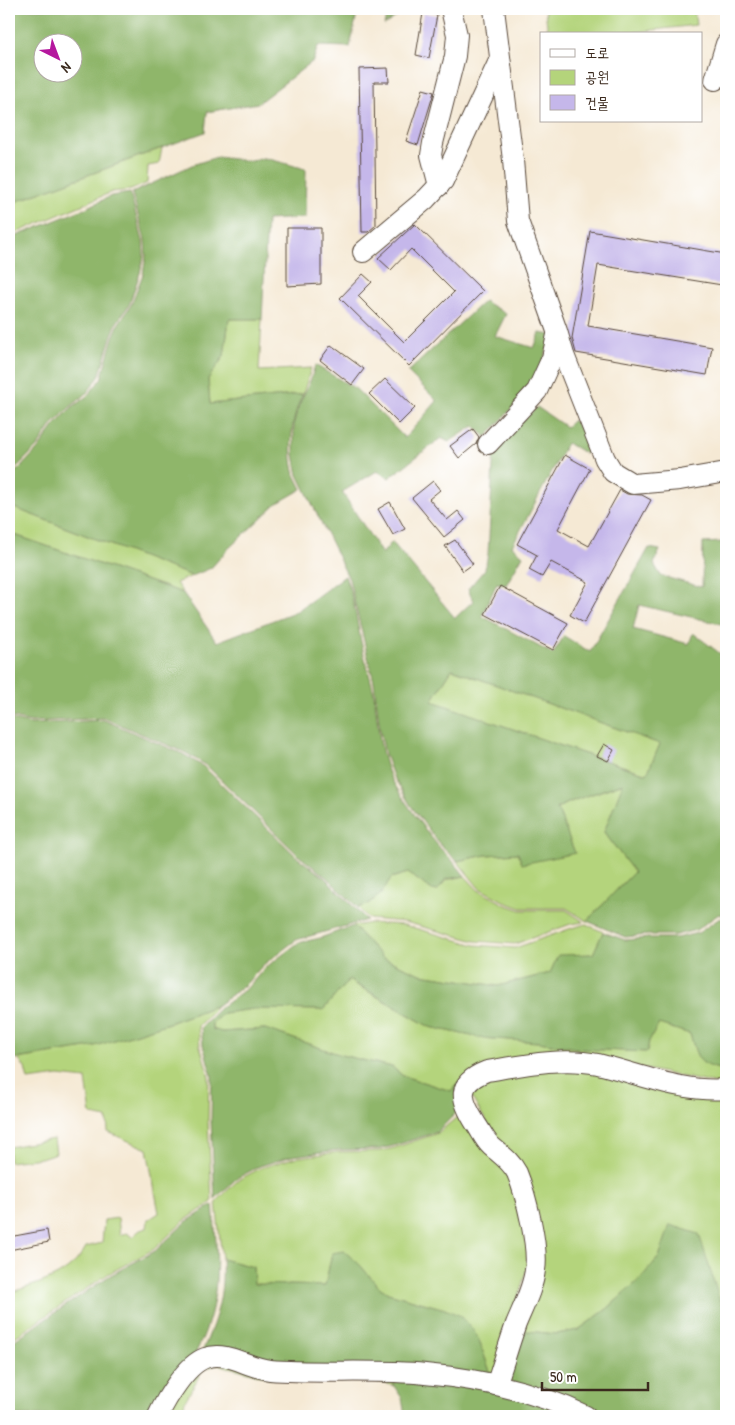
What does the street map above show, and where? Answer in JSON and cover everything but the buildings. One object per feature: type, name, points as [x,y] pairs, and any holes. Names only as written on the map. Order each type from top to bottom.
[{"type":"street","points":[[439,186],[432,155],[433,142],[455,56],[457,35],[451,9]]},
{"type":"street","points":[[494,9],[513,160],[518,221],[564,355],[604,459],[613,472],[633,484],[680,480],[726,472]]},
{"type":"street","points":[[714,80],[726,44]]},
{"type":"street","points":[[363,252],[426,199],[443,181],[500,61]]},
{"type":"street","points":[[488,444],[537,391],[552,358],[557,331]]},
{"type":"street","points":[[496,1385],[535,1270],[535,1247],[530,1220],[516,1173],[506,1159],[485,1139],[466,1108],[463,1098],[469,1081],[476,1075],[487,1071],[560,1061],[597,1064],[655,1080],[701,1089],[726,1089]]},
{"type":"street","points":[[158,1416],[186,1372],[204,1358],[224,1355],[267,1370],[425,1374],[496,1385],[528,1393],[586,1416]]},
{"type":"green space","points":[[9,9],[358,9],[350,47],[318,46],[313,61],[258,103],[207,112],[205,132],[9,204]]},
{"type":"green space","points":[[388,9],[408,9],[384,25]]},
{"type":"green space","points":[[545,9],[694,9],[696,25],[637,32],[548,32]]},
{"type":"green space","points":[[162,148],[159,164],[148,166],[147,183],[131,190],[112,192],[9,236],[9,204]]},
{"type":"green space","points":[[217,157],[251,161],[265,158],[306,169],[305,218],[267,220],[262,319],[229,319],[224,356],[208,379],[210,404],[303,394],[293,423],[291,444],[295,475],[302,489],[276,504],[227,550],[211,568],[192,576],[9,506],[9,477],[38,449],[55,425],[71,408],[87,396],[101,379],[113,337],[119,323],[131,305],[143,274],[146,256],[145,240],[132,193],[192,165]]},
{"type":"green space","points":[[130,193],[143,241],[144,256],[129,305],[117,322],[99,377],[85,395],[53,424],[37,447],[9,475],[9,239],[111,196]]},
{"type":"green space","points":[[484,301],[506,314],[495,336],[534,348],[540,333],[552,335],[536,382],[486,437],[474,426],[449,442],[441,438],[389,478],[377,471],[342,492],[382,554],[392,542],[455,618],[473,601],[468,589],[485,569],[488,554],[494,447],[537,407],[566,427],[573,420],[591,442],[586,454],[567,443],[512,546],[523,555],[506,585],[497,583],[482,616],[553,654],[564,636],[590,652],[649,548],[660,550],[654,564],[661,576],[702,587],[703,543],[723,542],[726,559],[726,625],[639,605],[633,629],[689,644],[693,633],[726,658],[726,917],[719,914],[696,930],[676,935],[625,937],[587,921],[634,872],[604,832],[623,783],[557,808],[575,853],[522,864],[518,853],[486,855],[457,861],[441,846],[411,806],[393,776],[385,754],[374,682],[349,579],[298,475],[294,455],[294,422],[315,365],[356,389],[405,438],[437,401],[408,372]],"holes":[[[452,669],[660,744],[647,774],[432,701]]]},
{"type":"green space","points":[[229,319],[262,319],[259,371],[311,368],[303,394],[210,404],[208,379],[224,356]]},
{"type":"green space","points":[[9,506],[192,576],[176,583],[183,593],[9,533]]},
{"type":"green space","points":[[9,533],[183,593],[217,642],[297,611],[345,576],[354,603],[364,656],[373,688],[381,746],[390,776],[420,823],[465,876],[446,879],[437,891],[432,890],[408,873],[391,878],[381,894],[368,904],[358,908],[325,876],[299,856],[206,765],[184,752],[104,718],[31,722],[9,717]]},
{"type":"green space","points":[[452,669],[660,744],[648,774],[432,701]]},
{"type":"green space","points":[[9,719],[31,724],[104,720],[183,754],[204,767],[298,858],[324,877],[367,920],[296,940],[263,965],[245,985],[218,1005],[166,1024],[92,1047],[9,1060]]},
{"type":"green space","points":[[624,783],[604,832],[634,872],[587,921],[566,908],[521,908],[507,903],[479,888],[457,861],[486,855],[518,853],[522,863],[575,853],[557,808]]},
{"type":"green space","points":[[408,873],[427,886],[442,885],[446,880],[465,876],[478,890],[506,905],[521,910],[566,910],[584,922],[571,924],[515,944],[475,941],[405,922],[369,919],[358,908],[378,896],[391,878]]},
{"type":"green space","points":[[720,918],[726,921],[726,1071],[709,1066],[701,1060],[695,1051],[690,1034],[659,1024],[649,1041],[647,1052],[582,1049],[539,1042],[481,1038],[430,1027],[349,980],[323,1010],[254,1009],[223,1013],[212,1023],[212,1029],[222,1032],[265,1029],[341,1055],[392,1067],[403,1076],[451,1091],[461,1080],[462,1107],[437,1132],[393,1146],[380,1149],[338,1150],[292,1156],[260,1166],[237,1178],[215,1199],[211,1121],[212,1076],[203,1045],[201,1027],[220,1008],[247,988],[265,968],[298,943],[320,938],[353,926],[383,958],[420,974],[498,986],[550,973],[558,955],[593,954],[603,932],[625,940],[676,938],[698,933]]},
{"type":"green space","points":[[370,923],[404,925],[475,945],[515,948],[586,924],[603,932],[593,954],[558,956],[550,973],[498,986],[420,974],[383,958],[353,926]]},
{"type":"green space","points":[[348,980],[430,1027],[481,1038],[539,1042],[582,1049],[647,1052],[649,1041],[659,1024],[690,1034],[695,1051],[701,1060],[709,1066],[726,1071],[726,1086],[618,1063],[461,1080],[451,1091],[403,1076],[392,1067],[341,1055],[265,1029],[221,1032],[212,1029],[212,1023],[223,1013],[254,1009],[323,1010]]},
{"type":"green space","points":[[218,1005],[198,1026],[200,1046],[209,1076],[208,1121],[212,1202],[184,1221],[154,1249],[108,1274],[9,1341],[9,1293],[53,1278],[71,1265],[86,1247],[102,1243],[104,1220],[118,1218],[120,1235],[127,1233],[132,1237],[140,1230],[147,1228],[148,1220],[159,1213],[147,1149],[108,1132],[107,1118],[91,1115],[86,1079],[59,1076],[28,1080],[25,1068],[18,1059],[92,1047],[166,1024]]},
{"type":"green space","points":[[560,1064],[726,1091],[726,1312],[723,1311],[671,1225],[659,1257],[640,1279],[607,1309],[578,1330],[557,1334],[516,1330],[538,1270],[508,1157],[467,1090],[471,1082]]},
{"type":"green space","points":[[463,1112],[507,1165],[530,1258],[493,1380],[478,1338],[445,1309],[388,1293],[379,1287],[359,1264],[332,1253],[325,1286],[254,1284],[253,1267],[222,1259],[216,1202],[238,1180],[261,1168],[293,1158],[338,1152],[381,1151],[394,1148],[438,1133]]},
{"type":"green space","points":[[54,1139],[56,1153],[41,1158],[9,1162],[9,1147]]},
{"type":"green space","points":[[213,1205],[217,1262],[214,1298],[210,1316],[192,1360],[152,1416],[9,1416],[9,1344],[109,1276],[155,1251],[186,1222]]},
{"type":"green space","points":[[670,1225],[699,1234],[723,1311],[726,1312],[726,1416],[597,1416],[501,1378],[516,1330],[557,1334],[578,1330],[607,1309],[640,1279],[659,1257]]},
{"type":"green space","points":[[344,1251],[359,1264],[379,1287],[388,1293],[445,1309],[461,1316],[478,1338],[493,1380],[332,1368],[201,1355],[218,1309],[222,1286],[222,1259],[253,1267],[254,1284],[325,1286],[332,1253]]},
{"type":"green space","points":[[215,1359],[228,1360],[267,1373],[283,1375],[394,1376],[394,1386],[380,1382],[270,1378],[217,1365],[203,1369],[185,1401],[182,1416],[175,1416],[164,1410],[179,1386],[191,1372],[206,1362]]},
{"type":"green space","points":[[394,1376],[482,1385],[578,1416],[405,1416],[402,1398],[394,1386]]}]
